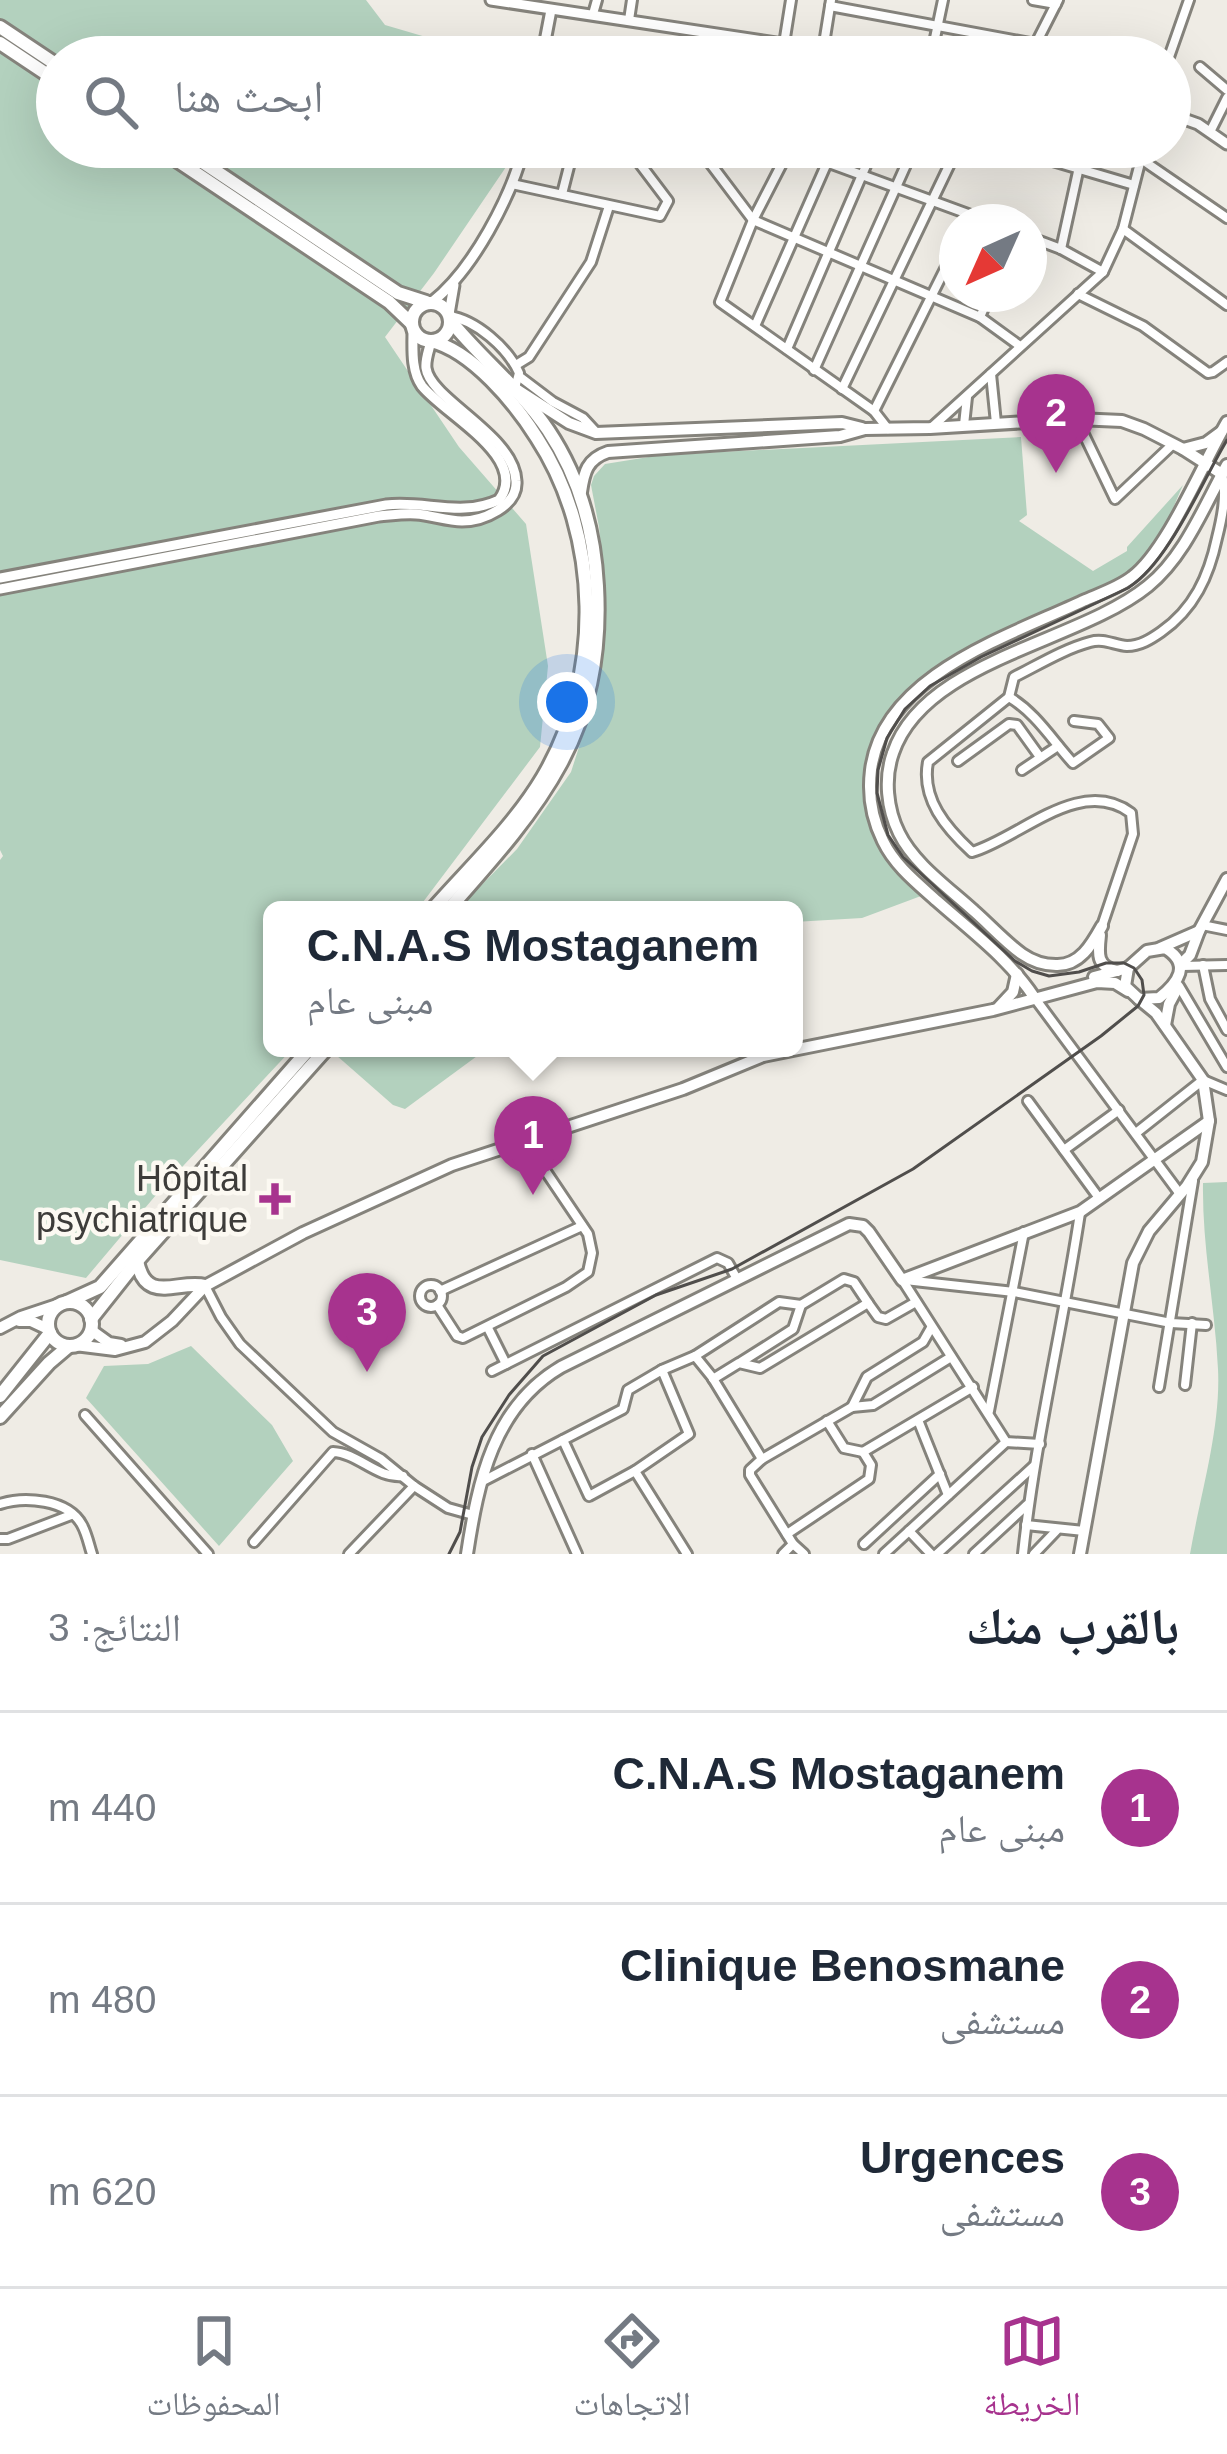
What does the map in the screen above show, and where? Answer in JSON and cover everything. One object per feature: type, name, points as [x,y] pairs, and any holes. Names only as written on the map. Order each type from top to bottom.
[{"type":"highway","points":[[0,26],[36,51]]},
{"type":"highway","points":[[0,43],[36,67]]},
{"type":"highway","points":[[188,168],[389,302],[421,339],[447,345],[487,377],[523,416],[569,504],[584,569],[586,648],[560,743],[525,804],[440,901]]},
{"type":"highway","points":[[211,168],[398,293],[442,306],[469,344],[517,385],[551,434],[581,492],[596,562],[598,608],[583,715],[568,751],[527,819],[456,901]]},
{"type":"highway","points":[[412,327],[417,308],[429,302]]},
{"type":"highway","points":[[431,341],[445,334],[449,317]]},
{"type":"highway","points":[[0,1396],[49,1331],[50,1315],[64,1303],[100,1287],[302,1057]]},
{"type":"highway","points":[[0,1418],[49,1363],[85,1340],[137,1261],[319,1057]]},
{"type":"highway","points":[[137,1261],[144,1279],[161,1288],[205,1286]]},
{"type":"highway","points":[[64,1303],[80,1304],[91,1325]]},
{"type":"highway","points":[[49,1331],[57,1342],[72,1346]]},
{"type":"main road","points":[[517,385],[569,423],[596,433],[842,423],[888,429],[1122,421],[1224,469],[1176,554],[1149,585],[942,691],[911,721],[893,752],[889,801],[906,846],[1022,954],[1048,965],[1084,963],[1119,971]]},
{"type":"main road","points":[[1179,446],[1205,443],[1224,427]]},
{"type":"main road","points":[[1034,997],[1017,974],[912,880],[884,844],[870,793],[878,741],[894,713],[935,675],[1134,575],[1157,549],[1224,427]]},
{"type":"main road","points":[[581,492],[590,462],[608,452],[840,436],[865,429]]},
{"type":"main road","points":[[596,433],[608,452]]},
{"type":"main road","points":[[1179,446],[1191,466],[1191,488]]},
{"type":"main road","points":[[1180,966],[1226,883]]},
{"type":"main road","points":[[1071,963],[1085,952],[1102,926]]},
{"type":"main road","points":[[1102,926],[1098,956],[1105,967],[1119,971],[1133,995],[1154,1000],[1178,984]]},
{"type":"main road","points":[[1034,997],[1119,971],[1143,953],[1200,928]]},
{"type":"main road","points":[[1160,948],[1173,953],[1180,966],[1165,1025]]},
{"type":"main road","points":[[993,1010],[1013,992],[1017,974]]},
{"type":"main road","points":[[803,1048],[1104,982],[1119,985],[1153,1010],[1203,1080],[1209,1121],[1202,1162],[1149,1232],[1133,1263],[1080,1554]]},
{"type":"main road","points":[[1165,1025],[1160,1008],[1166,993]]},
{"type":"main road","points":[[72,1346],[130,1348],[158,1334],[205,1286],[405,1185],[689,1087],[761,1057]]},
{"type":"main road","points":[[471,1554],[486,1459],[520,1402],[553,1372],[843,1226],[857,1223],[869,1232],[902,1280],[1080,1212],[1209,1121]]},
{"type":"main road","points":[[5,1325],[64,1303]]},
{"type":"main road","points":[[5,1325],[31,1321],[49,1331]]},
{"type":"main road","points":[[91,1325],[110,1342],[130,1348]]},
{"type":"street","points":[[491,0],[552,5],[732,36]]},
{"type":"street","points":[[590,14],[593,0]]},
{"type":"street","points":[[628,20],[632,0]]},
{"type":"street","points":[[936,36],[943,0]]},
{"type":"street","points":[[1033,0],[1057,2],[1039,36]]},
{"type":"street","points":[[1176,36],[1189,0]]},
{"type":"street","points":[[785,36],[788,1]]},
{"type":"street","points":[[825,36],[831,3],[995,36]]},
{"type":"street","points":[[546,36],[552,5]]},
{"type":"street","points":[[1200,67],[1227,94],[1210,132]]},
{"type":"street","points":[[1191,121],[1227,144]]},
{"type":"street","points":[[517,168],[457,277],[449,317],[464,319],[479,329],[516,365],[517,385]]},
{"type":"street","points":[[562,194],[569,168]]},
{"type":"street","points":[[512,184],[658,217],[668,201],[643,168]]},
{"type":"street","points":[[714,168],[753,220],[980,317],[1020,346]]},
{"type":"street","points":[[778,168],[720,302],[874,411],[888,429]]},
{"type":"street","points":[[754,326],[824,168]]},
{"type":"street","points":[[845,168],[940,204]]},
{"type":"street","points":[[787,350],[864,168]]},
{"type":"street","points":[[814,370],[904,168]]},
{"type":"street","points":[[842,389],[948,168]]},
{"type":"street","points":[[1061,249],[1079,168]]},
{"type":"street","points":[[1082,168],[1134,185]]},
{"type":"street","points":[[930,428],[1103,272],[1123,229],[1139,168]]},
{"type":"street","points":[[1154,168],[1227,218]]},
{"type":"street","points":[[516,365],[529,357],[591,262],[609,206]]},
{"type":"street","points":[[1123,229],[1227,304]]},
{"type":"street","points":[[1047,244],[1103,272]]},
{"type":"street","points":[[429,302],[457,277]]},
{"type":"street","points":[[874,411],[939,284]]},
{"type":"street","points":[[1078,294],[1143,326],[1208,373],[1227,362]]},
{"type":"street","points":[[980,317],[982,312]]},
{"type":"street","points":[[0,578],[386,505],[462,510],[499,500],[507,486],[504,470],[487,444],[422,386],[415,369],[412,327]]},
{"type":"street","points":[[0,589],[380,517],[412,513],[461,521],[492,514],[514,493],[513,468],[490,436],[429,378],[425,362],[431,341]]},
{"type":"street","points":[[991,373],[995,423]]},
{"type":"street","points":[[964,425],[968,394]]},
{"type":"street","points":[[1077,419],[1115,499],[1179,446]]},
{"type":"street","points":[[1102,926],[1133,834],[1131,813],[1119,804],[1054,808],[989,847],[972,851],[930,800],[925,780],[928,762],[1009,697],[1014,677],[1088,642],[1128,646],[1148,641],[1176,622],[1195,600],[1214,555],[1224,511],[1224,469]]},
{"type":"street","points":[[1009,697],[1039,722],[1073,763],[1109,738],[1098,724],[1074,722]]},
{"type":"street","points":[[958,761],[1009,724],[1017,725],[1040,757]]},
{"type":"street","points":[[1022,770],[1058,746]]},
{"type":"street","points":[[1200,928],[1227,930]]},
{"type":"street","points":[[1203,964],[1210,999],[1227,1030]]},
{"type":"street","points":[[1180,966],[1227,965]]},
{"type":"street","points":[[1178,984],[1227,1066]]},
{"type":"street","points":[[1034,997],[1180,1193]]},
{"type":"street","points":[[1136,1133],[1203,1080],[1227,1090]]},
{"type":"street","points":[[1028,1101],[1100,1200]]},
{"type":"street","points":[[1064,1150],[1119,1110]]},
{"type":"street","points":[[437,1305],[460,1338],[488,1328],[588,1272],[592,1253],[588,1234],[526,1142]]},
{"type":"street","points":[[1159,1387],[1194,1176]]},
{"type":"street","points":[[1023,1554],[1080,1212]]},
{"type":"street","points":[[440,1291],[582,1226]]},
{"type":"street","points":[[988,1413],[1024,1232]]},
{"type":"street","points":[[491,1371],[717,1258],[728,1263],[737,1281]]},
{"type":"street","points":[[482,1482],[622,1409],[628,1390],[695,1356],[779,1303],[801,1305],[844,1279],[854,1282],[878,1317],[886,1319],[916,1302]]},
{"type":"street","points":[[902,1280],[1014,1292],[1123,1315],[1206,1325]]},
{"type":"street","points":[[902,1280],[1006,1442]]},
{"type":"street","points":[[432,1285],[440,1291],[437,1305],[424,1305],[420,1292],[432,1285]]},
{"type":"street","points":[[205,1286],[240,1344],[333,1432],[473,1520]]},
{"type":"street","points":[[739,1363],[760,1368],[868,1303]]},
{"type":"street","points":[[713,1379],[793,1329],[801,1305]]},
{"type":"street","points":[[1185,1384],[1192,1324]]},
{"type":"street","points":[[852,1406],[867,1377],[923,1342],[931,1326]]},
{"type":"street","points":[[488,1328],[506,1364]]},
{"type":"street","points":[[695,1356],[762,1459]]},
{"type":"street","points":[[804,1554],[793,1544],[750,1470],[852,1406],[874,1405],[952,1357]]},
{"type":"street","points":[[563,1440],[589,1496],[689,1434],[662,1370]]},
{"type":"street","points":[[827,1421],[844,1448],[862,1452],[973,1387]]},
{"type":"street","points":[[861,1388],[874,1405]]},
{"type":"street","points":[[85,1415],[208,1554]]},
{"type":"street","points":[[918,1420],[948,1495]]},
{"type":"street","points":[[884,1554],[1006,1442],[1040,1444]]},
{"type":"street","points":[[254,1542],[333,1452],[342,1452],[389,1477],[403,1476]]},
{"type":"street","points":[[787,1534],[869,1479],[871,1466],[862,1452]]},
{"type":"street","points":[[532,1454],[577,1554]]},
{"type":"street","points":[[486,1459],[504,1468]]},
{"type":"street","points":[[909,1531],[934,1554],[1035,1465]]},
{"type":"street","points":[[635,1471],[687,1554]]},
{"type":"street","points":[[864,1544],[940,1474]]},
{"type":"street","points":[[349,1554],[414,1486]]},
{"type":"street","points":[[0,1504],[26,1498],[73,1515],[83,1527],[92,1554]]},
{"type":"street","points":[[974,1554],[1028,1504]]},
{"type":"street","points":[[0,1539],[73,1515]]},
{"type":"street","points":[[1026,1526],[1086,1531]]},
{"type":"street","points":[[1034,1554],[1057,1529]]},
{"type":"street","points":[[784,1554],[793,1544]]},
{"type":"green space","points":[[0,0],[366,0],[385,25],[422,36],[36,36],[36,168],[505,168],[385,337],[459,447],[526,524],[548,666],[540,747],[424,901],[263,901],[263,1057],[285,1057],[86,1278],[0,1260]]},
{"type":"green space","points":[[1021,437],[1027,515],[1019,521],[1093,571],[1127,551],[1183,485],[1159,538],[1138,565],[950,658],[892,707],[874,738],[865,775],[867,811],[878,842],[921,896],[862,918],[803,921],[803,901],[466,901],[517,849],[571,772],[598,688],[605,594],[591,485],[594,476],[605,464],[661,455]]},
{"type":"green space","points":[[338,1057],[476,1057],[405,1109],[393,1105]]},
{"type":"green space","points":[[1227,1182],[1227,1554],[1190,1554],[1218,1392],[1203,1183]]},
{"type":"green space","points":[[191,1346],[272,1425],[293,1461],[219,1546],[86,1398],[104,1366],[148,1364]]},
{"type":"tram line","points":[[449,1554],[460,1532],[482,1437],[509,1395],[543,1356],[656,1295],[732,1269],[913,1169],[1138,1006],[1144,995],[1142,980],[1124,963],[1049,976],[1015,961],[903,857],[888,835],[877,793],[878,770],[887,738],[905,709],[930,686],[1128,588],[1143,576],[1184,520],[1227,440]]},
{"type":"place","name":"Clinique Benosmane","points":[[1056,473]]},
{"type":"place","name":"C.N.A.S Mostaganem","points":[[533,1195]]},
{"type":"place","name":"Hôpital psychiatrique","points":[[275,1199]]},
{"type":"place","name":"Urgences","points":[[367,1372]]}]
